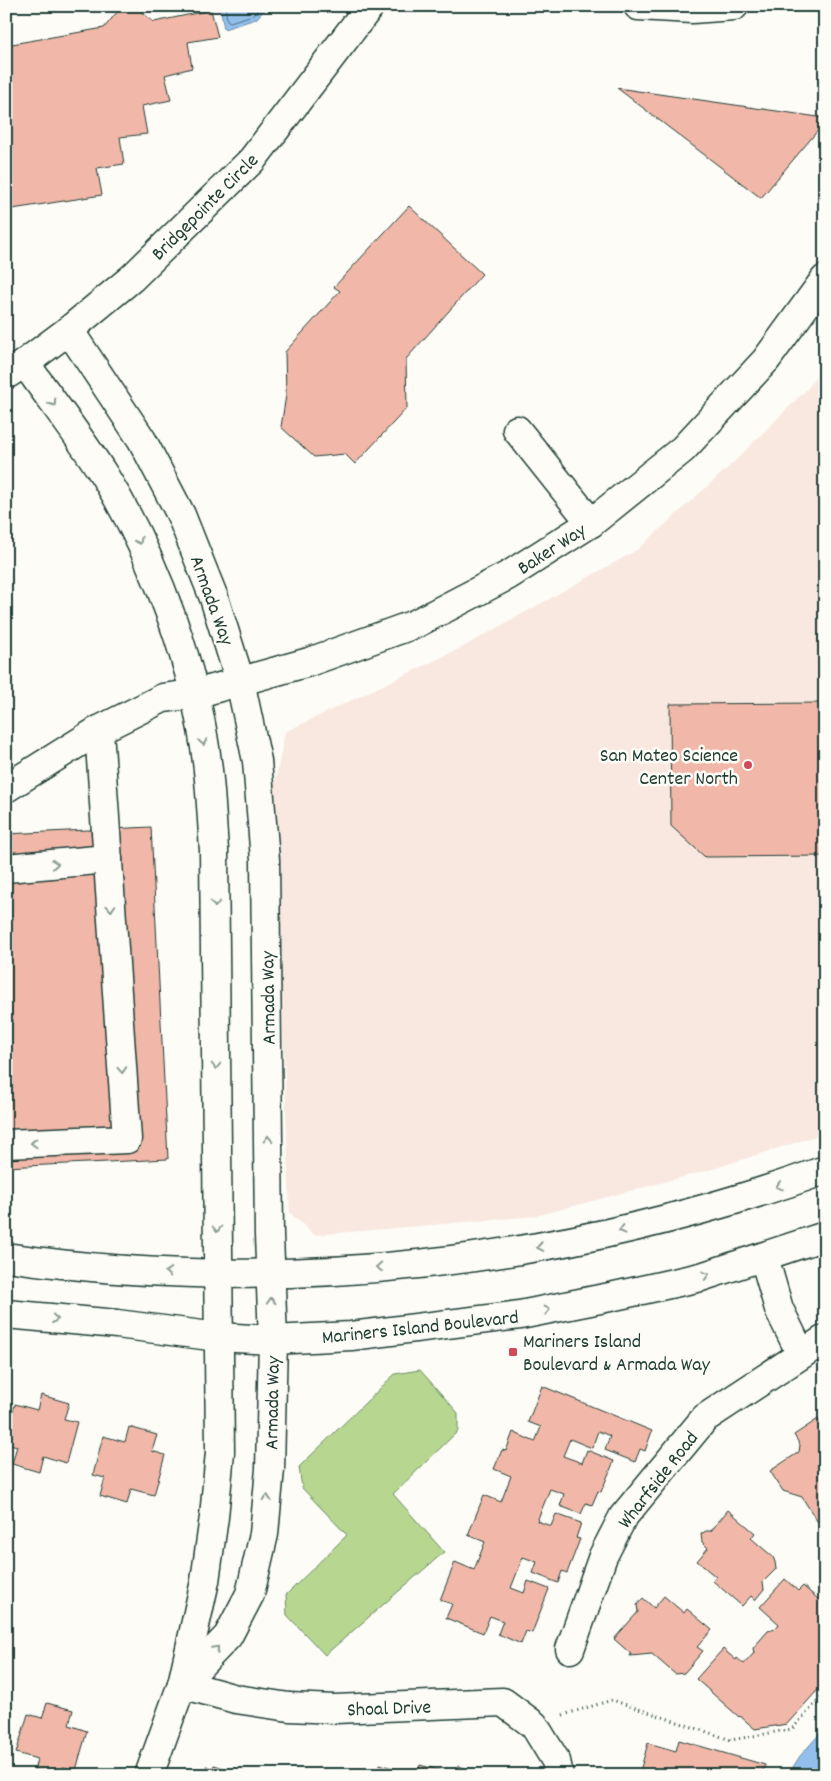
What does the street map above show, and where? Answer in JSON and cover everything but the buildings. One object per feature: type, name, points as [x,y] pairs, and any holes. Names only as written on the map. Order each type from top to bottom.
[{"type":"street","name":"Bridgepointe Circle","points":[[16,369],[69,330],[132,278],[252,160],[370,6]]},
{"type":"street","points":[[638,6],[684,9],[734,6]]},
{"type":"street","name":"Baker Way","points":[[6,788],[99,730],[163,698],[194,694],[309,662],[416,624],[509,576],[591,522],[683,450],[766,360],[825,279]]},
{"type":"street","name":"Armada Way","points":[[69,330],[142,440],[181,515],[214,598],[240,681],[257,761],[265,860],[272,1340],[268,1488],[264,1534],[250,1594],[228,1636],[182,1684]]},
{"type":"street","name":"Armada Way","points":[[16,369],[104,475],[141,544],[174,622],[194,694],[208,770],[214,850],[220,1452],[214,1517],[205,1580],[182,1684],[149,1775]]},
{"type":"street","points":[[517,430],[591,522]]},
{"type":"street","points":[[6,1144],[127,1139],[99,730]]},
{"type":"street","points":[[6,868],[108,859]]},
{"type":"street","points":[[6,1257],[128,1269],[217,1274],[270,1274],[431,1263],[505,1253],[578,1240],[737,1199],[825,1170]]},
{"type":"street","name":"Mariners Island Boulevard","points":[[6,1314],[272,1340],[352,1336],[520,1315],[610,1297],[701,1277],[825,1236]]},
{"type":"street","points":[[764,1257],[779,1309],[801,1354]]},
{"type":"street","name":"Wharfside Road","points":[[570,1649],[603,1556],[623,1517],[705,1418],[825,1339]]},
{"type":"street","name":"Shoal Drive","points":[[182,1684],[236,1699],[289,1707],[335,1709],[503,1702],[534,1725],[556,1761],[559,1775]]},
{"type":"path","points":[[534,1725],[612,1700],[731,1740],[792,1728],[825,1693]]},
{"type":"shaded area","points":[[825,363],[825,1133],[713,1169],[536,1216],[314,1235],[290,1213],[274,788],[285,732],[463,647],[637,550],[732,464],[808,388]]},
{"type":"green space","points":[[420,1370],[458,1413],[458,1431],[393,1494],[444,1552],[325,1655],[287,1615],[286,1595],[347,1535],[302,1488],[299,1467],[395,1374]]},
{"type":"water","points":[[220,6],[268,6],[256,19],[224,29]]},
{"type":"water","points":[[825,1728],[825,1775],[788,1775],[800,1756]]},
{"type":"place","name":"San Mateo Science Center North","points":[[748,765]]},
{"type":"place","name":"Mariners Island Boulevard & Armada Way","points":[[513,1352]]}]
